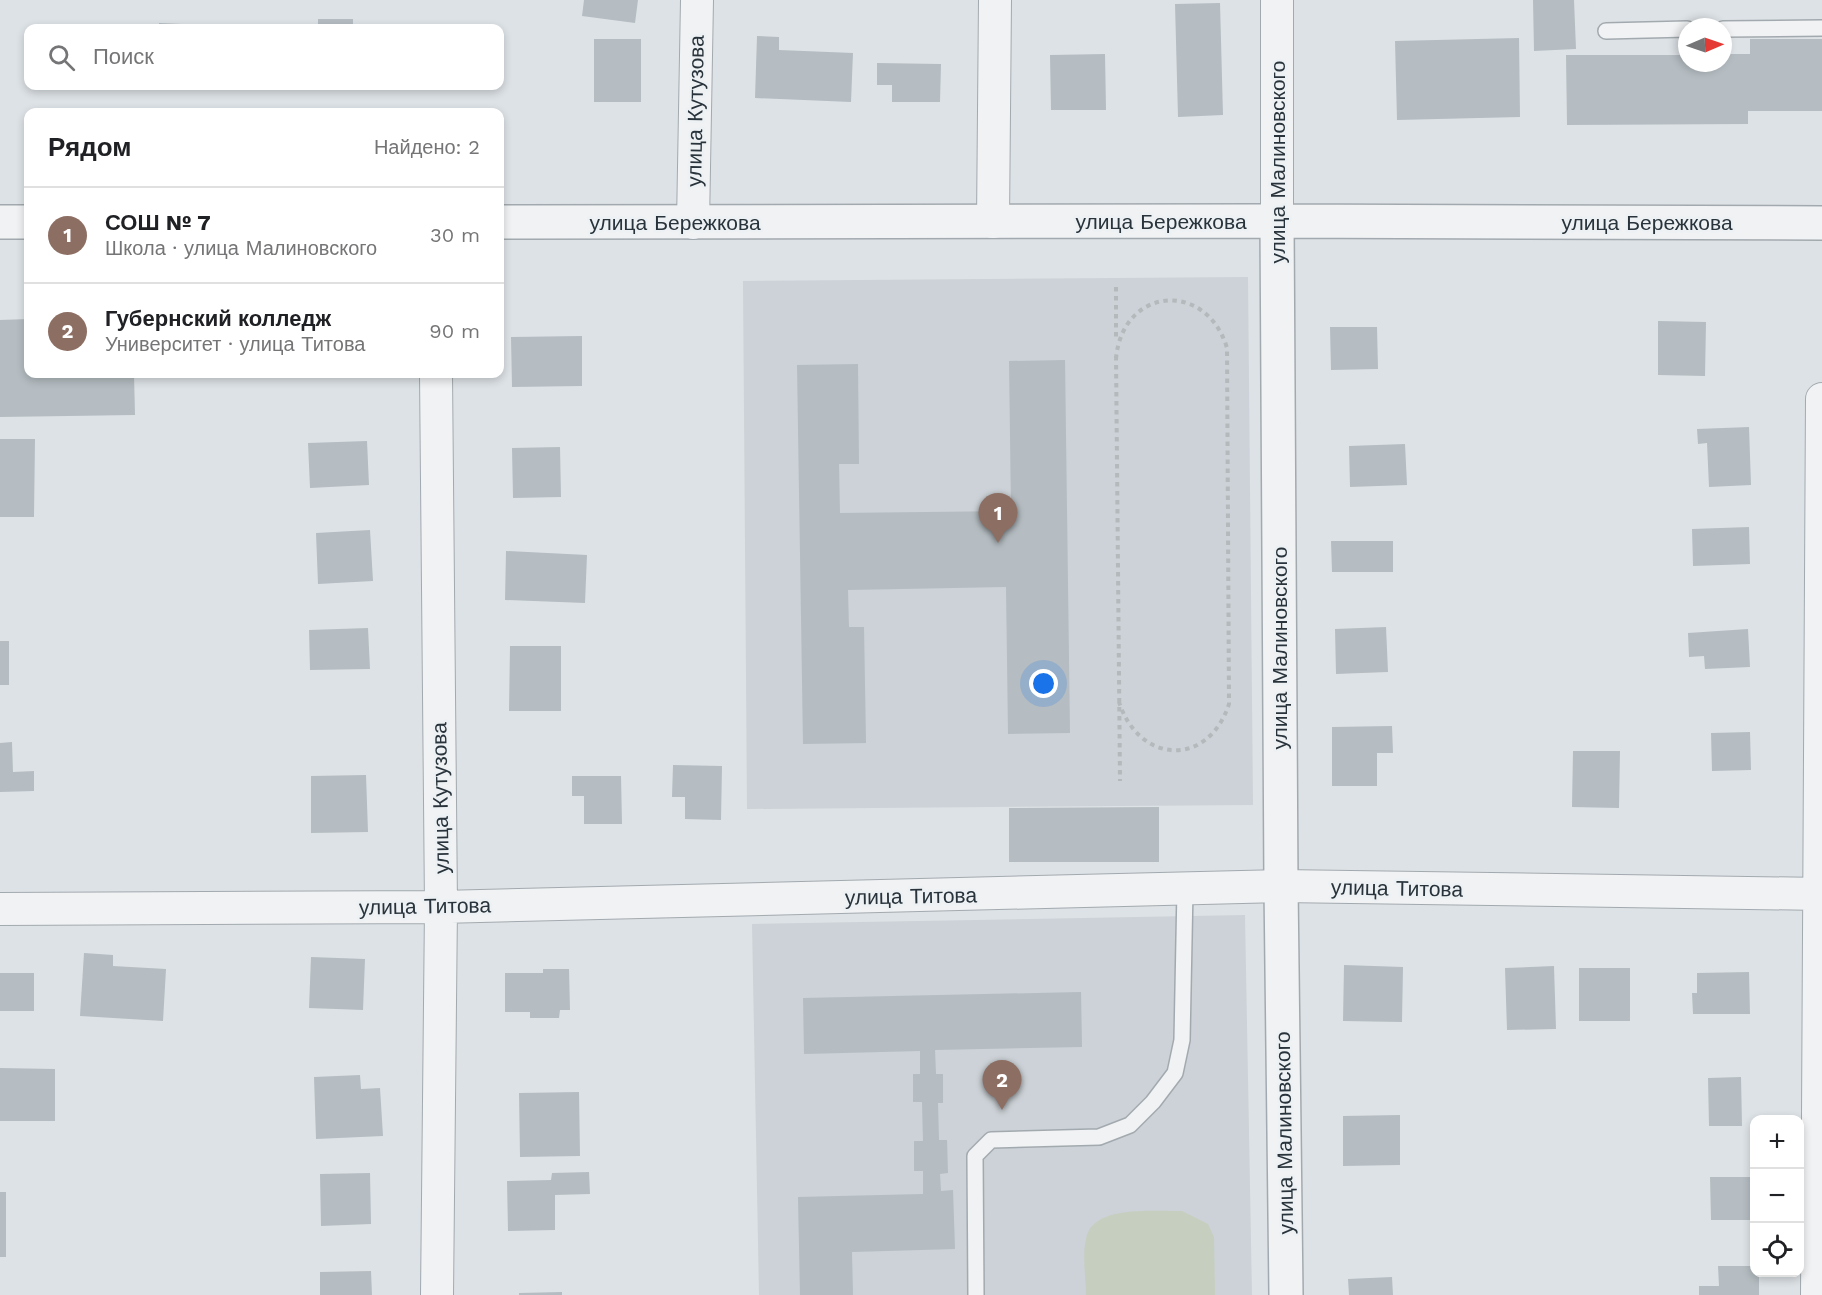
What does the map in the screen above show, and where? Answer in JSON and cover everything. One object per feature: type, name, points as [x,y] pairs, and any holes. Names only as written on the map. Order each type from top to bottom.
[{"type":"street","name":"улица Кутузова","points":[[693,223],[697,0]]},
{"type":"street","points":[[993,222],[995,0]]},
{"type":"street","name":"улица Малиновского","points":[[1278,0],[1281,886],[1286,1295]]},
{"type":"street","points":[[0,222],[24,222]]},
{"type":"street","name":"улица Бережкова","points":[[504,222],[1822,223]]},
{"type":"street","name":"улица Кутузова","points":[[436,378],[441,907],[437,1295]]},
{"type":"street","points":[[1817,1295],[1822,399]]},
{"type":"street","name":"улица Титова","points":[[0,909],[441,907],[1281,886],[1821,894]]},
{"type":"lane","points":[[1732,29],[1822,27]]},
{"type":"lane","points":[[1606,31],[1678,29]]},
{"type":"lane","points":[[976,1295],[975,1156],[992,1140],[1099,1137],[1130,1125],[1153,1102],[1175,1073],[1182,1040],[1185,889]]},
{"type":"path","points":[[1116,286],[1120,781]]},
{"type":"path","points":[[1116,359],[1118,340],[1127,323],[1141,309],[1158,301],[1178,300],[1196,306],[1212,317],[1222,331],[1227,348],[1229,704],[1224,721],[1213,735],[1199,745],[1182,750],[1165,749],[1149,744],[1134,733],[1124,717],[1119,702]]},
{"type":"shaded area","points":[[1248,277],[1253,805],[747,809],[743,281]]},
{"type":"shaded area","points":[[1245,915],[1252,1295],[759,1295],[752,924]]},
{"type":"green space","points":[[1182,1211],[1208,1224],[1214,1237],[1215,1295],[1086,1295],[1084,1253],[1086,1239],[1091,1228],[1100,1220],[1126,1212]]},
{"type":"building","points":[[584,0],[638,0],[635,23],[582,16]]},
{"type":"building","points":[[1533,0],[1574,0],[1576,49],[1534,51]]},
{"type":"building","points":[[1220,3],[1223,115],[1178,117],[1175,4]]},
{"type":"building","points":[[318,19],[353,19],[353,24],[318,24]]},
{"type":"building","points":[[757,36],[779,37],[779,50],[853,53],[851,102],[755,98]]},
{"type":"building","points":[[1519,38],[1520,117],[1397,120],[1395,41]]},
{"type":"building","points":[[594,39],[641,39],[641,102],[594,102]]},
{"type":"building","points":[[1750,39],[1822,39],[1822,111],[1748,111],[1748,124],[1567,125],[1566,55],[1678,55],[1678,72],[1732,72],[1732,54],[1750,54]]},
{"type":"building","points":[[1105,54],[1106,110],[1051,110],[1050,55]]},
{"type":"building","points":[[877,63],[941,64],[940,102],[892,102],[892,85],[877,85]]},
{"type":"building","points":[[24,319],[24,378],[134,378],[135,415],[0,417],[0,320]]},
{"type":"building","points":[[1658,321],[1706,322],[1705,376],[1658,375]]},
{"type":"building","points":[[1330,327],[1377,327],[1378,369],[1331,370]]},
{"type":"building","points":[[582,336],[582,386],[512,387],[511,337]]},
{"type":"building","points":[[1065,360],[1070,733],[1008,734],[1006,587],[848,590],[849,627],[864,627],[866,743],[803,744],[797,365],[858,364],[859,464],[839,464],[840,513],[1011,511],[1009,361]]},
{"type":"building","points":[[1749,427],[1751,485],[1709,487],[1707,443],[1698,444],[1697,429]]},
{"type":"building","points":[[0,439],[35,439],[34,517],[0,517]]},
{"type":"building","points":[[367,441],[369,485],[310,488],[308,443]]},
{"type":"building","points":[[1405,444],[1407,485],[1350,487],[1349,446]]},
{"type":"building","points":[[560,447],[561,497],[513,498],[512,448]]},
{"type":"building","points":[[1749,527],[1750,564],[1693,566],[1692,529]]},
{"type":"building","points":[[370,530],[373,581],[318,584],[316,533]]},
{"type":"building","points":[[1331,541],[1393,541],[1393,572],[1332,572]]},
{"type":"building","points":[[506,551],[587,555],[585,603],[505,600]]},
{"type":"building","points":[[1386,627],[1388,672],[1336,674],[1335,629]]},
{"type":"building","points":[[368,628],[370,669],[310,670],[309,630]]},
{"type":"building","points":[[1748,629],[1750,667],[1705,669],[1704,656],[1689,657],[1688,633]]},
{"type":"building","points":[[0,641],[9,641],[9,685],[0,685]]},
{"type":"building","points":[[510,646],[561,646],[561,711],[509,711]]},
{"type":"building","points":[[1392,726],[1393,753],[1377,753],[1377,786],[1332,786],[1332,727]]},
{"type":"building","points":[[1750,732],[1751,770],[1712,771],[1711,733]]},
{"type":"building","points":[[12,742],[13,772],[34,771],[34,791],[0,792],[0,743]]},
{"type":"building","points":[[1573,751],[1620,751],[1619,808],[1572,807]]},
{"type":"building","points":[[673,765],[722,766],[721,820],[685,819],[685,797],[672,797]]},
{"type":"building","points":[[366,775],[368,832],[311,833],[311,776]]},
{"type":"building","points":[[572,776],[621,776],[622,824],[584,824],[584,796],[572,796]]},
{"type":"building","points":[[1159,807],[1159,862],[1009,862],[1009,808]]},
{"type":"building","points":[[84,953],[113,955],[113,966],[166,969],[163,1021],[80,1016]]},
{"type":"building","points":[[311,957],[365,959],[363,1010],[309,1008]]},
{"type":"building","points":[[1344,965],[1403,967],[1402,1022],[1343,1021]]},
{"type":"building","points":[[1554,966],[1556,1029],[1507,1030],[1505,968]]},
{"type":"building","points":[[1579,968],[1630,968],[1630,1021],[1579,1021]]},
{"type":"building","points":[[543,969],[569,969],[570,1010],[560,1010],[559,1018],[530,1018],[530,1012],[505,1012],[505,973],[543,973]]},
{"type":"building","points":[[1749,972],[1750,1014],[1693,1014],[1692,993],[1697,993],[1697,973]]},
{"type":"building","points":[[0,973],[34,973],[34,1011],[0,1011]]},
{"type":"building","points":[[1081,992],[1082,1047],[935,1050],[936,1074],[943,1074],[943,1103],[938,1103],[939,1140],[947,1140],[948,1173],[940,1174],[941,1191],[953,1190],[955,1249],[852,1252],[853,1295],[800,1295],[798,1197],[923,1194],[923,1171],[914,1171],[914,1141],[923,1141],[922,1102],[913,1102],[913,1074],[920,1074],[920,1051],[804,1054],[803,998]]},
{"type":"building","points":[[0,1068],[55,1069],[55,1121],[0,1121]]},
{"type":"building","points":[[360,1075],[361,1089],[380,1088],[383,1136],[316,1139],[314,1077]]},
{"type":"building","points":[[1741,1077],[1742,1126],[1709,1126],[1708,1078]]},
{"type":"building","points":[[579,1092],[580,1156],[520,1157],[519,1093]]},
{"type":"building","points":[[1400,1115],[1400,1165],[1343,1166],[1343,1116]]},
{"type":"building","points":[[589,1172],[590,1194],[555,1195],[555,1230],[508,1231],[507,1181],[551,1180],[552,1173]]},
{"type":"building","points":[[370,1173],[371,1224],[321,1226],[320,1174]]},
{"type":"building","points":[[1710,1177],[1750,1177],[1750,1220],[1711,1220]]},
{"type":"building","points":[[0,1192],[6,1192],[6,1257],[0,1257]]},
{"type":"building","points":[[1718,1266],[1750,1266],[1750,1277],[1759,1277],[1759,1295],[1699,1295],[1699,1286],[1719,1286]]},
{"type":"building","points":[[371,1271],[372,1295],[320,1295],[320,1272]]},
{"type":"building","points":[[1392,1277],[1393,1295],[1349,1295],[1348,1279]]},
{"type":"building","points":[[562,1292],[562,1295],[519,1295],[519,1293]]},
{"type":"place","name":"СОШ № 7","points":[[998,543]]},
{"type":"place","name":"Губернский колледж","points":[[1002,1110]]}]
